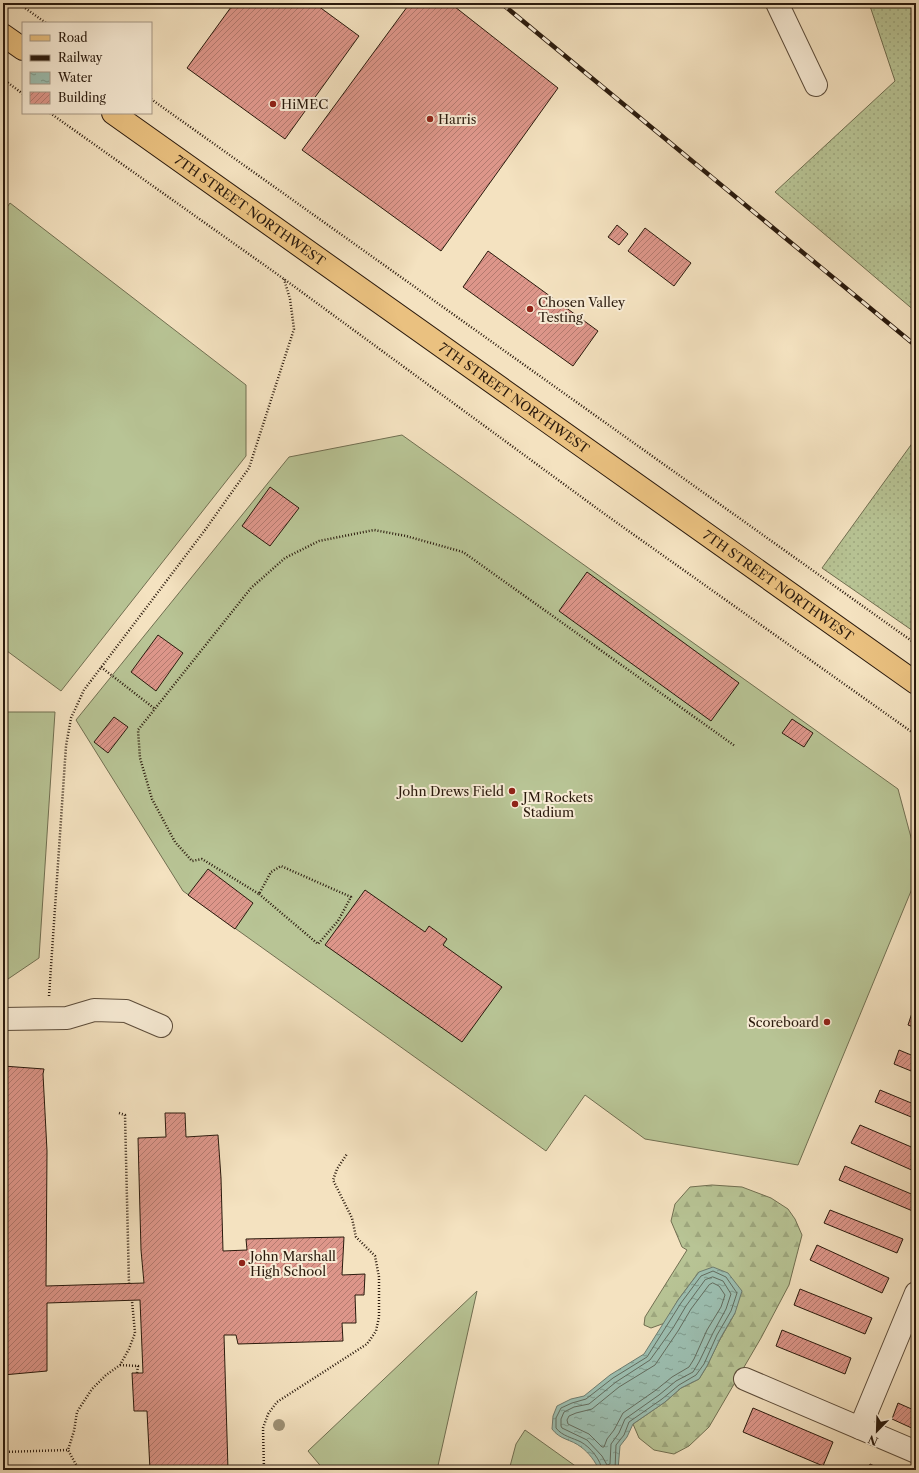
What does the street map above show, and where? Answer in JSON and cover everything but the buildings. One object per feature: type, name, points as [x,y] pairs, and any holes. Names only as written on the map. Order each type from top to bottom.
[{"type":"main road","points":[[3,35],[22,48]]},
{"type":"main road","name":"7TH STREET NORTHWEST","points":[[114,114],[916,683]]},
{"type":"lane","points":[[777,3],[816,85]]},
{"type":"lane","points":[[3,1019],[67,1018],[94,1010],[126,1011],[161,1026]]},
{"type":"lane","points":[[860,1428],[916,1293]]},
{"type":"lane","points":[[745,1379],[916,1452]]},
{"type":"path","points":[[18,3],[45,22]]},
{"type":"path","points":[[3,79],[22,93]]},
{"type":"path","points":[[152,101],[916,644]]},
{"type":"path","points":[[51,114],[284,279],[606,515],[916,735]]},
{"type":"path","points":[[49,998],[66,746],[71,718],[84,690],[205,530],[249,468],[294,329],[290,299],[284,279]]},
{"type":"path","points":[[259,894],[271,872],[281,866],[351,896],[338,921],[318,944],[259,894],[202,859],[192,861],[175,842],[152,799],[140,758],[138,730],[251,588],[285,558],[319,541],[374,530],[406,536],[463,552],[735,746]]},
{"type":"path","points":[[101,667],[155,709]]},
{"type":"path","points":[[119,1113],[125,1115],[129,1284]]},
{"type":"path","points":[[264,1470],[263,1428],[268,1414],[277,1402],[367,1344],[376,1332],[379,1317],[379,1277],[376,1256],[356,1237],[352,1218],[333,1180],[337,1169],[347,1154]]},
{"type":"path","points":[[79,1470],[68,1450],[74,1431],[77,1412],[92,1388],[106,1375],[120,1366],[129,1350],[135,1333],[132,1300]]},
{"type":"path","points":[[120,1366],[138,1366],[137,1373]]},
{"type":"path","points":[[3,1452],[68,1450]]},
{"type":"green space","points":[[869,3],[916,3],[916,312],[775,192],[895,81]]},
{"type":"green space","points":[[10,203],[246,385],[246,456],[61,691],[3,648],[3,213]]},
{"type":"green space","name":"JM Rockets Stadium","points":[[402,435],[898,789],[916,856],[916,879],[798,1165],[645,1139],[585,1095],[546,1151],[183,891],[76,720],[289,457]]},
{"type":"green space","points":[[916,438],[916,633],[822,568]]},
{"type":"green space","points":[[3,712],[55,712],[39,958],[8,979],[3,978]]},
{"type":"green space","points":[[712,1185],[742,1187],[771,1198],[788,1209],[795,1219],[802,1235],[789,1285],[761,1338],[709,1427],[689,1446],[674,1454],[654,1450],[639,1438],[633,1424],[665,1402],[681,1388],[699,1379],[735,1313],[699,1272],[678,1300],[665,1323],[651,1328],[644,1325],[645,1317],[687,1250],[682,1247],[671,1221],[675,1204],[690,1187]]},
{"type":"green space","points":[[477,1291],[437,1470],[324,1470],[308,1451]]},
{"type":"green space","points":[[525,1430],[581,1470],[509,1470],[516,1444]]},
{"type":"water","points":[[713,1267],[728,1273],[742,1291],[735,1313],[707,1366],[699,1379],[681,1388],[665,1402],[633,1424],[627,1437],[620,1446],[618,1470],[599,1470],[592,1457],[584,1449],[558,1435],[552,1429],[553,1416],[557,1406],[571,1399],[584,1396],[610,1375],[644,1354],[678,1300],[699,1272]]},
{"type":"railway","points":[[501,3],[916,346]]},
{"type":"place","name":"HiMEC","points":[[273,104]]},
{"type":"place","name":"Harris","points":[[430,119]]},
{"type":"place","name":"Chosen Valley Testing","points":[[530,309]]},
{"type":"place","name":"John Drews Field","points":[[512,791]]},
{"type":"place","name":"JM Rockets Stadium","points":[[515,804]]},
{"type":"place","name":"Scoreboard","points":[[827,1022]]},
{"type":"place","name":"John Marshall High School","points":[[242,1263]]}]
